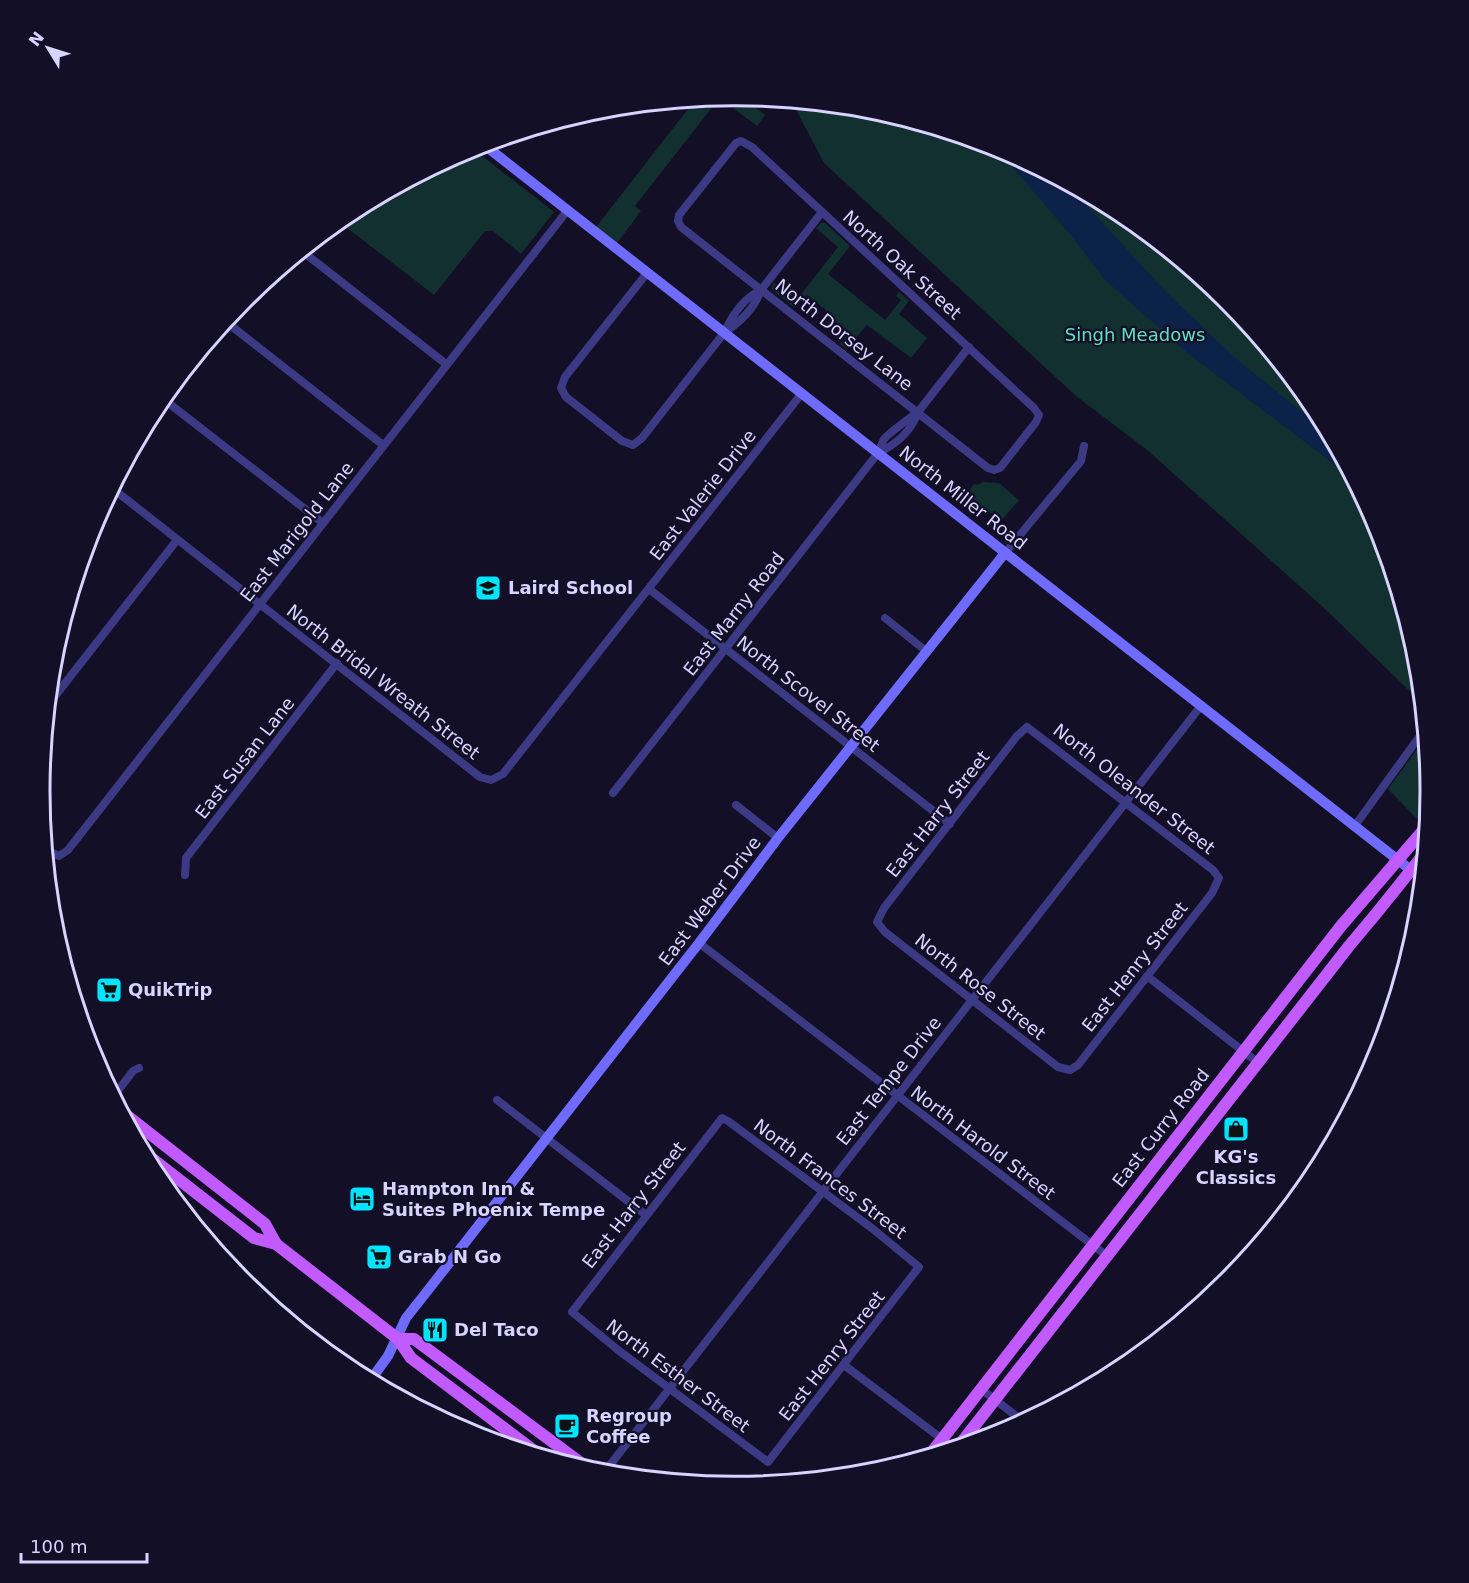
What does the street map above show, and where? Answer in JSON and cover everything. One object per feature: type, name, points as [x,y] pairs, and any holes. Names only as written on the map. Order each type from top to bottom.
[{"type":"main road","name":"East Curry Road","points":[[937,1445],[1341,926],[1418,836]]},
{"type":"main road","name":"East Curry Road","points":[[966,1436],[1349,945],[1414,876]]},
{"type":"main road","points":[[134,1122],[265,1224],[276,1244]]},
{"type":"main road","points":[[161,1165],[254,1238],[276,1244],[398,1339],[411,1358],[524,1443]]},
{"type":"main road","points":[[398,1339],[414,1339],[572,1456]]},
{"type":"street","name":"North Oak Street","points":[[678,221],[679,215],[736,143],[741,141],[752,147],[1034,408],[1039,415],[1036,422],[1000,468],[994,470]]},
{"type":"street","name":"North Miller Road","points":[[492,151],[1415,873]]},
{"type":"street","name":"East Marigold Lane","points":[[52,853],[59,856],[68,850],[567,210]]},
{"type":"street","points":[[647,273],[565,377],[561,388],[573,403],[622,441],[633,445],[642,438],[724,333],[730,320],[751,301],[750,295],[761,290],[822,212]]},
{"type":"street","name":"North Dorsey Lane","points":[[678,221],[681,227],[988,468],[994,470]]},
{"type":"street","points":[[308,256],[446,364]]},
{"type":"street","points":[[232,326],[383,445]]},
{"type":"street","name":"East Marny Road","points":[[613,794],[878,453],[885,437],[902,431],[907,419],[918,412],[969,347]]},
{"type":"street","name":"East Valerie Drive","points":[[491,780],[503,774],[802,393]]},
{"type":"street","points":[[170,404],[323,523]]},
{"type":"street","name":"East Weber Drive","points":[[375,1374],[398,1339],[406,1318],[699,943],[778,838],[1081,461],[1084,446]]},
{"type":"street","name":"North Bridal Wreath Street","points":[[118,493],[480,777],[491,780]]},
{"type":"street","points":[[56,694],[177,540]]},
{"type":"street","name":"North Scovel Street","points":[[648,589],[950,824]]},
{"type":"street","points":[[885,618],[926,651]]},
{"type":"street","name":"East Susan Lane","points":[[185,875],[186,858],[337,663]]},
{"type":"street","name":"East Tempe Drive","points":[[610,1465],[1200,706]]},
{"type":"street","name":"North Oleander Street","points":[[1027,727],[1213,870],[1219,878]]},
{"type":"street","name":"East Harry Street","points":[[877,921],[884,908],[1017,736],[1027,727]]},
{"type":"street","points":[[1354,827],[1417,739]]},
{"type":"street","points":[[736,805],[778,838]]},
{"type":"street","name":"East Henry Street","points":[[1070,1070],[1078,1065],[1212,893],[1219,878]]},
{"type":"street","name":"North Rose Street","points":[[877,921],[885,932],[1058,1067],[1070,1070]]},
{"type":"street","name":"North Harold Street","points":[[699,943],[1107,1256]]},
{"type":"street","points":[[1147,976],[1257,1062]]},
{"type":"street","points":[[118,1090],[133,1071],[139,1068]]},
{"type":"street","points":[[497,1100],[646,1215]]},
{"type":"street","name":"East Harry Street","points":[[572,1312],[722,1118]]},
{"type":"street","name":"North Frances Street","points":[[722,1118],[822,1191],[919,1267]]},
{"type":"street","name":"East Henry Street","points":[[768,1462],[919,1267]]},
{"type":"street","name":"North Esther Street","points":[[572,1312],[669,1389],[768,1462]]},
{"type":"street","points":[[844,1365],[947,1442]]},
{"type":"street","points":[[981,1389],[1016,1416]]},
{"type":"green space","points":[[735,106],[755,107],[765,115],[757,126],[733,108]]},
{"type":"green space","points":[[712,107],[635,206],[641,211],[614,247],[593,231],[689,108]]},
{"type":"green space","name":"Singh Meadows","points":[[796,110],[824,112],[912,130],[997,159],[1077,198],[1152,248],[1186,276],[1250,340],[1278,374],[1328,449],[1349,489],[1383,571],[1396,614],[1413,694],[1324,608],[1146,449],[1076,396],[824,163]]},
{"type":"green space","points":[[481,155],[554,212],[521,254],[493,231],[485,231],[434,295],[346,227],[392,198]]},
{"type":"green space","points":[[821,223],[825,223],[850,246],[828,274],[885,320],[901,300],[896,296],[899,292],[909,301],[899,314],[927,338],[911,358],[867,325],[846,349],[840,344],[849,332],[825,313],[826,310],[807,295],[795,308],[772,290],[774,283],[796,301],[838,247],[816,228]]},
{"type":"green space","points":[[983,482],[999,483],[1019,500],[1001,521],[966,494],[974,484],[978,485]]},
{"type":"green space","points":[[1418,748],[1419,820],[1388,789]]},
{"type":"water","points":[[1011,165],[1084,202],[1165,291],[1234,357],[1307,416],[1337,467],[1190,355],[1105,280],[1070,234]]},
{"type":"place","name":"Laird School","points":[[488,588]]},
{"type":"place","name":"QuikTrip","points":[[109,990]]},
{"type":"place","name":"KG's Classics","points":[[1236,1129]]},
{"type":"place","name":"Hampton Inn & Suites Phoenix Tempe","points":[[362,1199]]},
{"type":"place","name":"Grab N Go","points":[[379,1257]]},
{"type":"place","name":"Del Taco","points":[[435,1330]]},
{"type":"place","name":"Regroup Coffee","points":[[567,1426]]}]
